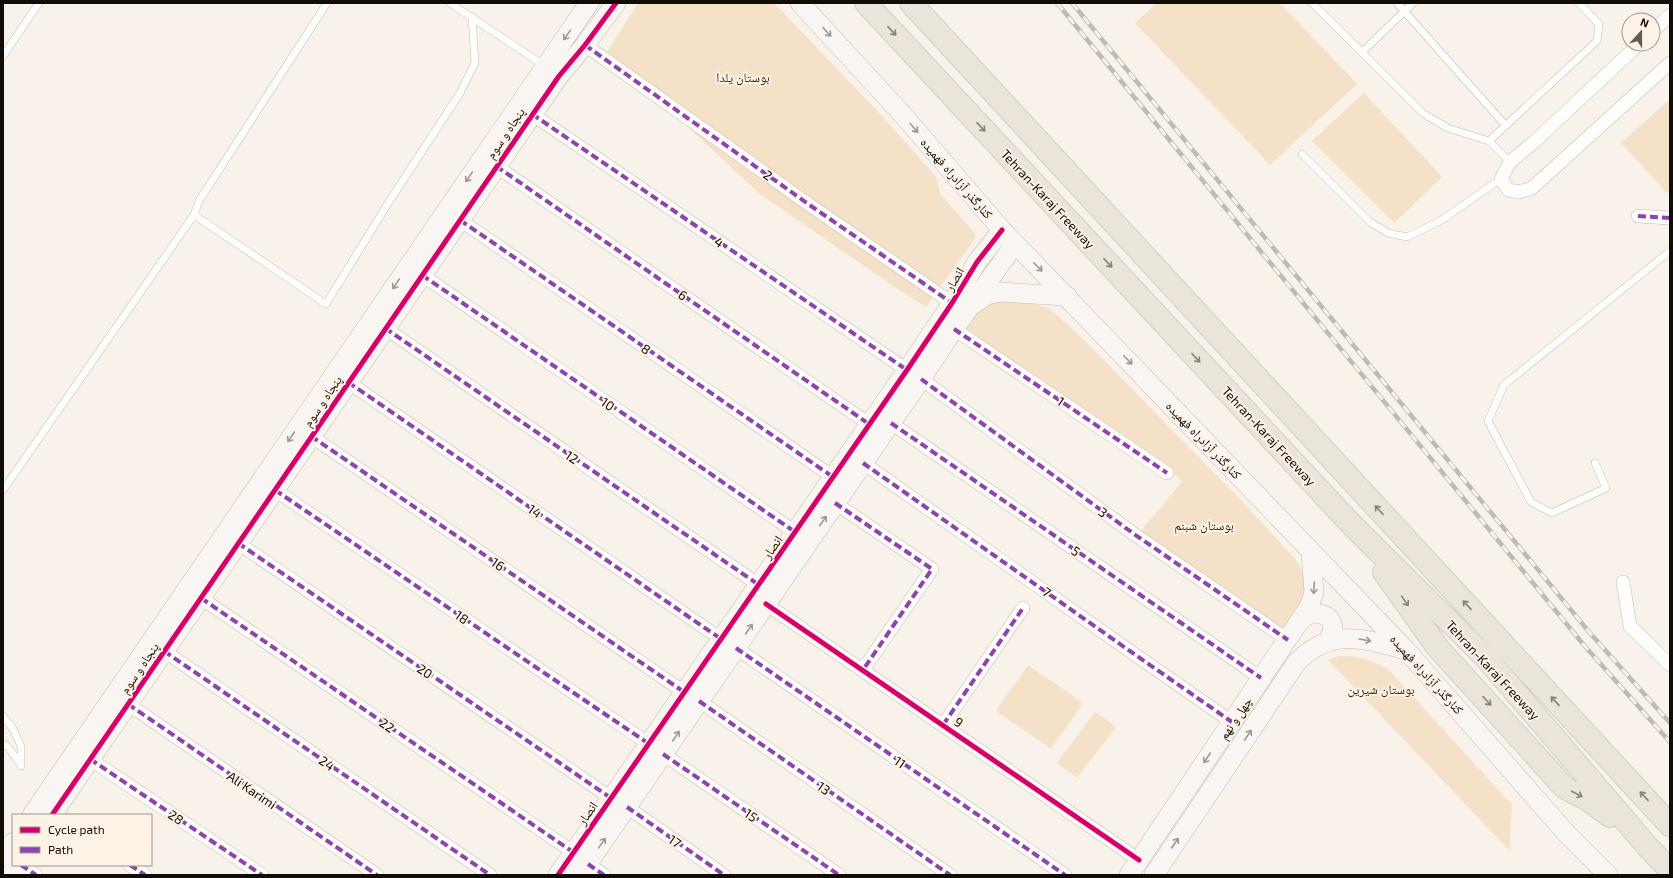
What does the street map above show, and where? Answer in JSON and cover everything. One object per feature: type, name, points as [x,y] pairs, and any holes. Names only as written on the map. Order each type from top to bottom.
[{"type":"highway","name":"Tehran-Karaj Freeway","points":[[866,3],[1350,523],[1486,658],[1647,846],[1670,870]]},
{"type":"highway","name":"Tehran-Karaj Freeway","points":[[910,3],[1670,825]]},
{"type":"highway","points":[[1350,523],[1438,648],[1565,788],[1587,799],[1647,846]]},
{"type":"street","name":"پنجاه و سوم","points":[[54,814],[90,759],[532,114],[552,71],[589,3]]},
{"type":"street","name":"پنجاه و سوم","points":[[33,814],[552,71],[585,45],[616,3]]},
{"type":"street","name":"کنارگذر آزادراه فهمیده","points":[[800,3],[903,116],[1009,237],[1406,650],[1566,833],[1608,875]]},
{"type":"street","points":[[1661,23],[1670,15]]},
{"type":"street","name":"2","points":[[585,45],[811,206],[961,305]]},
{"type":"street","points":[[1630,52],[1534,142],[1510,162],[1501,179],[1508,190],[1519,192],[1532,188],[1670,63]]},
{"type":"street","name":"4","points":[[532,114],[914,374]]},
{"type":"street","name":"6","points":[[496,166],[869,424]]},
{"type":"street","points":[[1638,216],[1670,218]]},
{"type":"street","name":"8","points":[[460,220],[833,478]]},
{"type":"street","name":"انصار","points":[[558,875],[580,864],[619,803],[728,644],[759,585],[869,424],[954,329],[977,262],[1009,237]]},
{"type":"street","name":"10","points":[[422,275],[795,532]]},
{"type":"street","points":[[961,305],[1000,292],[1067,296]]},
{"type":"street","name":"انصار","points":[[728,644],[766,604],[891,423],[914,374],[961,305]]},
{"type":"street","name":"12","points":[[385,328],[759,585]]},
{"type":"street","name":"1","points":[[954,329],[1168,472]]},
{"type":"street","name":"3","points":[[914,374],[1134,534],[1288,640]]},
{"type":"street","name":"14","points":[[348,382],[728,644]]},
{"type":"street","name":"5","points":[[891,423],[1261,678]]},
{"type":"street","name":"16","points":[[311,436],[692,697]]},
{"type":"street","name":"7","points":[[863,463],[1232,722]]},
{"type":"street","name":"18","points":[[275,490],[656,749]]},
{"type":"street","points":[[835,503],[932,569],[863,670]]},
{"type":"street","name":"20","points":[[238,543],[619,803]]},
{"type":"street","name":"چهل و نهم","points":[[1134,867],[1309,607],[1314,592],[1311,552]]},
{"type":"street","points":[[1623,582],[1630,626],[1670,665]]},
{"type":"street","name":"22","points":[[200,598],[580,864],[604,875]]},
{"type":"street","name":"9","points":[[766,604],[943,725],[1134,867]]},
{"type":"street","points":[[943,725],[1024,608]]},
{"type":"street","points":[[1300,622],[1310,613],[1323,615],[1329,618],[1334,629],[1327,642]]},
{"type":"street","name":"چهل و نهم","points":[[1154,875],[1297,662],[1310,650],[1339,638],[1364,639],[1406,650]]},
{"type":"street","name":"11","points":[[728,644],[1065,875]]},
{"type":"street","name":"24","points":[[164,651],[490,875]]},
{"type":"street","name":"13","points":[[692,697],[950,875]]},
{"type":"street","name":"Ali Karimi","points":[[128,704],[377,875]]},
{"type":"street","name":"15","points":[[656,749],[839,875]]},
{"type":"street","name":"28","points":[[90,759],[262,875]]},
{"type":"street","name":"17","points":[[619,803],[724,875]]},
{"type":"street","points":[[3,857],[12,844]]},
{"type":"street","points":[[11,875],[16,866]]},
{"type":"street","points":[[22,866],[36,875]]},
{"type":"street","points":[[132,866],[145,875]]},
{"type":"lane","points":[[3,56],[39,3]]},
{"type":"lane","points":[[3,490],[194,215],[199,201],[328,3]]},
{"type":"lane","points":[[450,3],[552,71]]},
{"type":"lane","points":[[1312,3],[1424,114],[1448,128],[1489,141],[1510,162]]},
{"type":"lane","points":[[1398,3],[1506,126]]},
{"type":"lane","points":[[1362,52],[1413,3]]},
{"type":"lane","points":[[1489,141],[1597,41],[1599,24],[1579,3]]},
{"type":"lane","points":[[194,215],[326,304],[387,204],[460,93],[475,63],[472,17]]},
{"type":"lane","points":[[1302,154],[1370,222],[1388,233],[1407,237],[1440,222],[1501,179]]},
{"type":"lane","points":[[1595,463],[1606,488],[1552,513],[1532,502],[1488,421],[1504,385],[1670,251]]},
{"type":"lane","points":[[3,716],[14,729],[21,746],[21,766],[8,747],[3,744]]},
{"type":"green space","name":"بوستان یلدا","points":[[638,3],[774,3],[884,118],[936,177],[941,195],[974,232],[976,237],[926,307],[760,194],[607,52]]},
{"type":"green space","points":[[1157,3],[1280,3],[1357,84],[1270,165],[1135,23]]},
{"type":"green space","points":[[1364,93],[1442,177],[1394,223],[1312,141]]},
{"type":"green space","points":[[1670,99],[1670,191],[1667,193],[1621,143]]},
{"type":"green space","name":"بوستان شبنم","points":[[1005,300],[1024,301],[1049,308],[1078,334],[1241,500],[1295,559],[1301,569],[1305,587],[1301,604],[1288,632],[1140,532],[1182,482],[1165,465],[961,328],[979,308],[989,303]]},
{"type":"green space","name":"بوستان شیرین","points":[[1339,656],[1364,659],[1388,669],[1512,805],[1510,851],[1328,660]]},
{"type":"green space","points":[[1028,665],[1083,703],[1051,749],[996,711]]},
{"type":"green space","points":[[1095,712],[1116,727],[1077,778],[1057,763]]},
{"type":"railway","points":[[1057,3],[1583,644],[1670,742]]},
{"type":"railway","points":[[1072,3],[1590,633],[1670,723]]},
{"type":"marked path","points":[[585,45],[811,206],[952,303]]},
{"type":"marked path","points":[[532,114],[907,370]]},
{"type":"marked path","points":[[496,166],[869,424]]},
{"type":"marked path","points":[[1638,216],[1670,218]]},
{"type":"marked path","points":[[460,220],[833,477]]},
{"type":"marked path","points":[[422,275],[795,532]]},
{"type":"marked path","points":[[385,328],[759,585]]},
{"type":"marked path","points":[[954,329],[1167,473]]},
{"type":"marked path","points":[[921,379],[1134,534],[1288,640]]},
{"type":"marked path","points":[[348,382],[721,639]]},
{"type":"marked path","points":[[891,423],[1261,678]]},
{"type":"marked path","points":[[311,436],[684,692]]},
{"type":"marked path","points":[[863,463],[1232,722]]},
{"type":"marked path","points":[[275,490],[649,744]]},
{"type":"marked path","points":[[835,503],[932,569],[863,670]]},
{"type":"marked path","points":[[238,543],[611,798]]},
{"type":"marked path","points":[[201,598],[573,852]]},
{"type":"marked path","points":[[943,725],[1023,608]]},
{"type":"marked path","points":[[736,648],[1065,875]]},
{"type":"marked path","points":[[164,651],[490,875]]},
{"type":"marked path","points":[[699,701],[950,875]]},
{"type":"marked path","points":[[128,704],[377,875]]},
{"type":"marked path","points":[[663,754],[839,875]]},
{"type":"marked path","points":[[90,759],[262,875]]},
{"type":"marked path","points":[[627,807],[724,875]]},
{"type":"marked path","points":[[588,864],[604,875]]},
{"type":"marked path","points":[[22,866],[36,875]]},
{"type":"marked path","points":[[132,866],[145,875]]},
{"type":"cycle path","points":[[53,814],[559,76],[585,45],[616,3]]},
{"type":"cycle path","points":[[558,875],[907,370],[952,303],[977,262],[1002,230]]},
{"type":"cycle path","points":[[766,604],[1139,860]]}]
